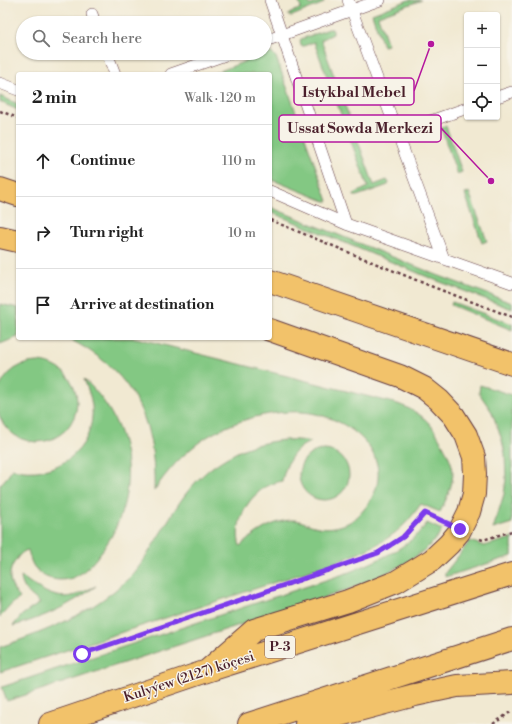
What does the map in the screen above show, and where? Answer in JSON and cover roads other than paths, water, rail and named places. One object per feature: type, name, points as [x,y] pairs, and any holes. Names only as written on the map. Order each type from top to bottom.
[{"type":"highway","points":[[0,189],[16,194]]},
{"type":"highway","points":[[0,237],[16,241]]},
{"type":"highway","points":[[272,282],[512,364]]},
{"type":"highway","points":[[207,671],[254,630],[348,601],[396,582],[432,560],[449,544],[460,529],[469,512],[474,494],[474,457],[466,435],[454,416],[439,400],[424,388],[400,376],[272,331]]},
{"type":"highway","name":"Kulyýew (2127) köçesi","points":[[50,724],[207,671],[512,574]]},
{"type":"highway","points":[[249,724],[512,639]]},
{"type":"highway","points":[[306,724],[415,695],[457,686],[512,683]]},
{"type":"lane","points":[[270,0],[346,224]]},
{"type":"lane","points":[[272,39],[350,5],[380,0]]},
{"type":"lane","points":[[350,5],[444,259]]},
{"type":"lane","points":[[110,60],[114,72]]},
{"type":"lane","points":[[177,72],[211,60]]},
{"type":"lane","points":[[0,83],[16,89]]},
{"type":"lane","points":[[500,96],[512,92]]},
{"type":"lane","points":[[397,133],[464,109]]},
{"type":"lane","points":[[272,193],[346,224],[512,283]]},
{"type":"place","name":"Istykbal Mebel","points":[[431,44]]},
{"type":"place","name":"Ussat Sowda Merkezi","points":[[491,181]]}]
